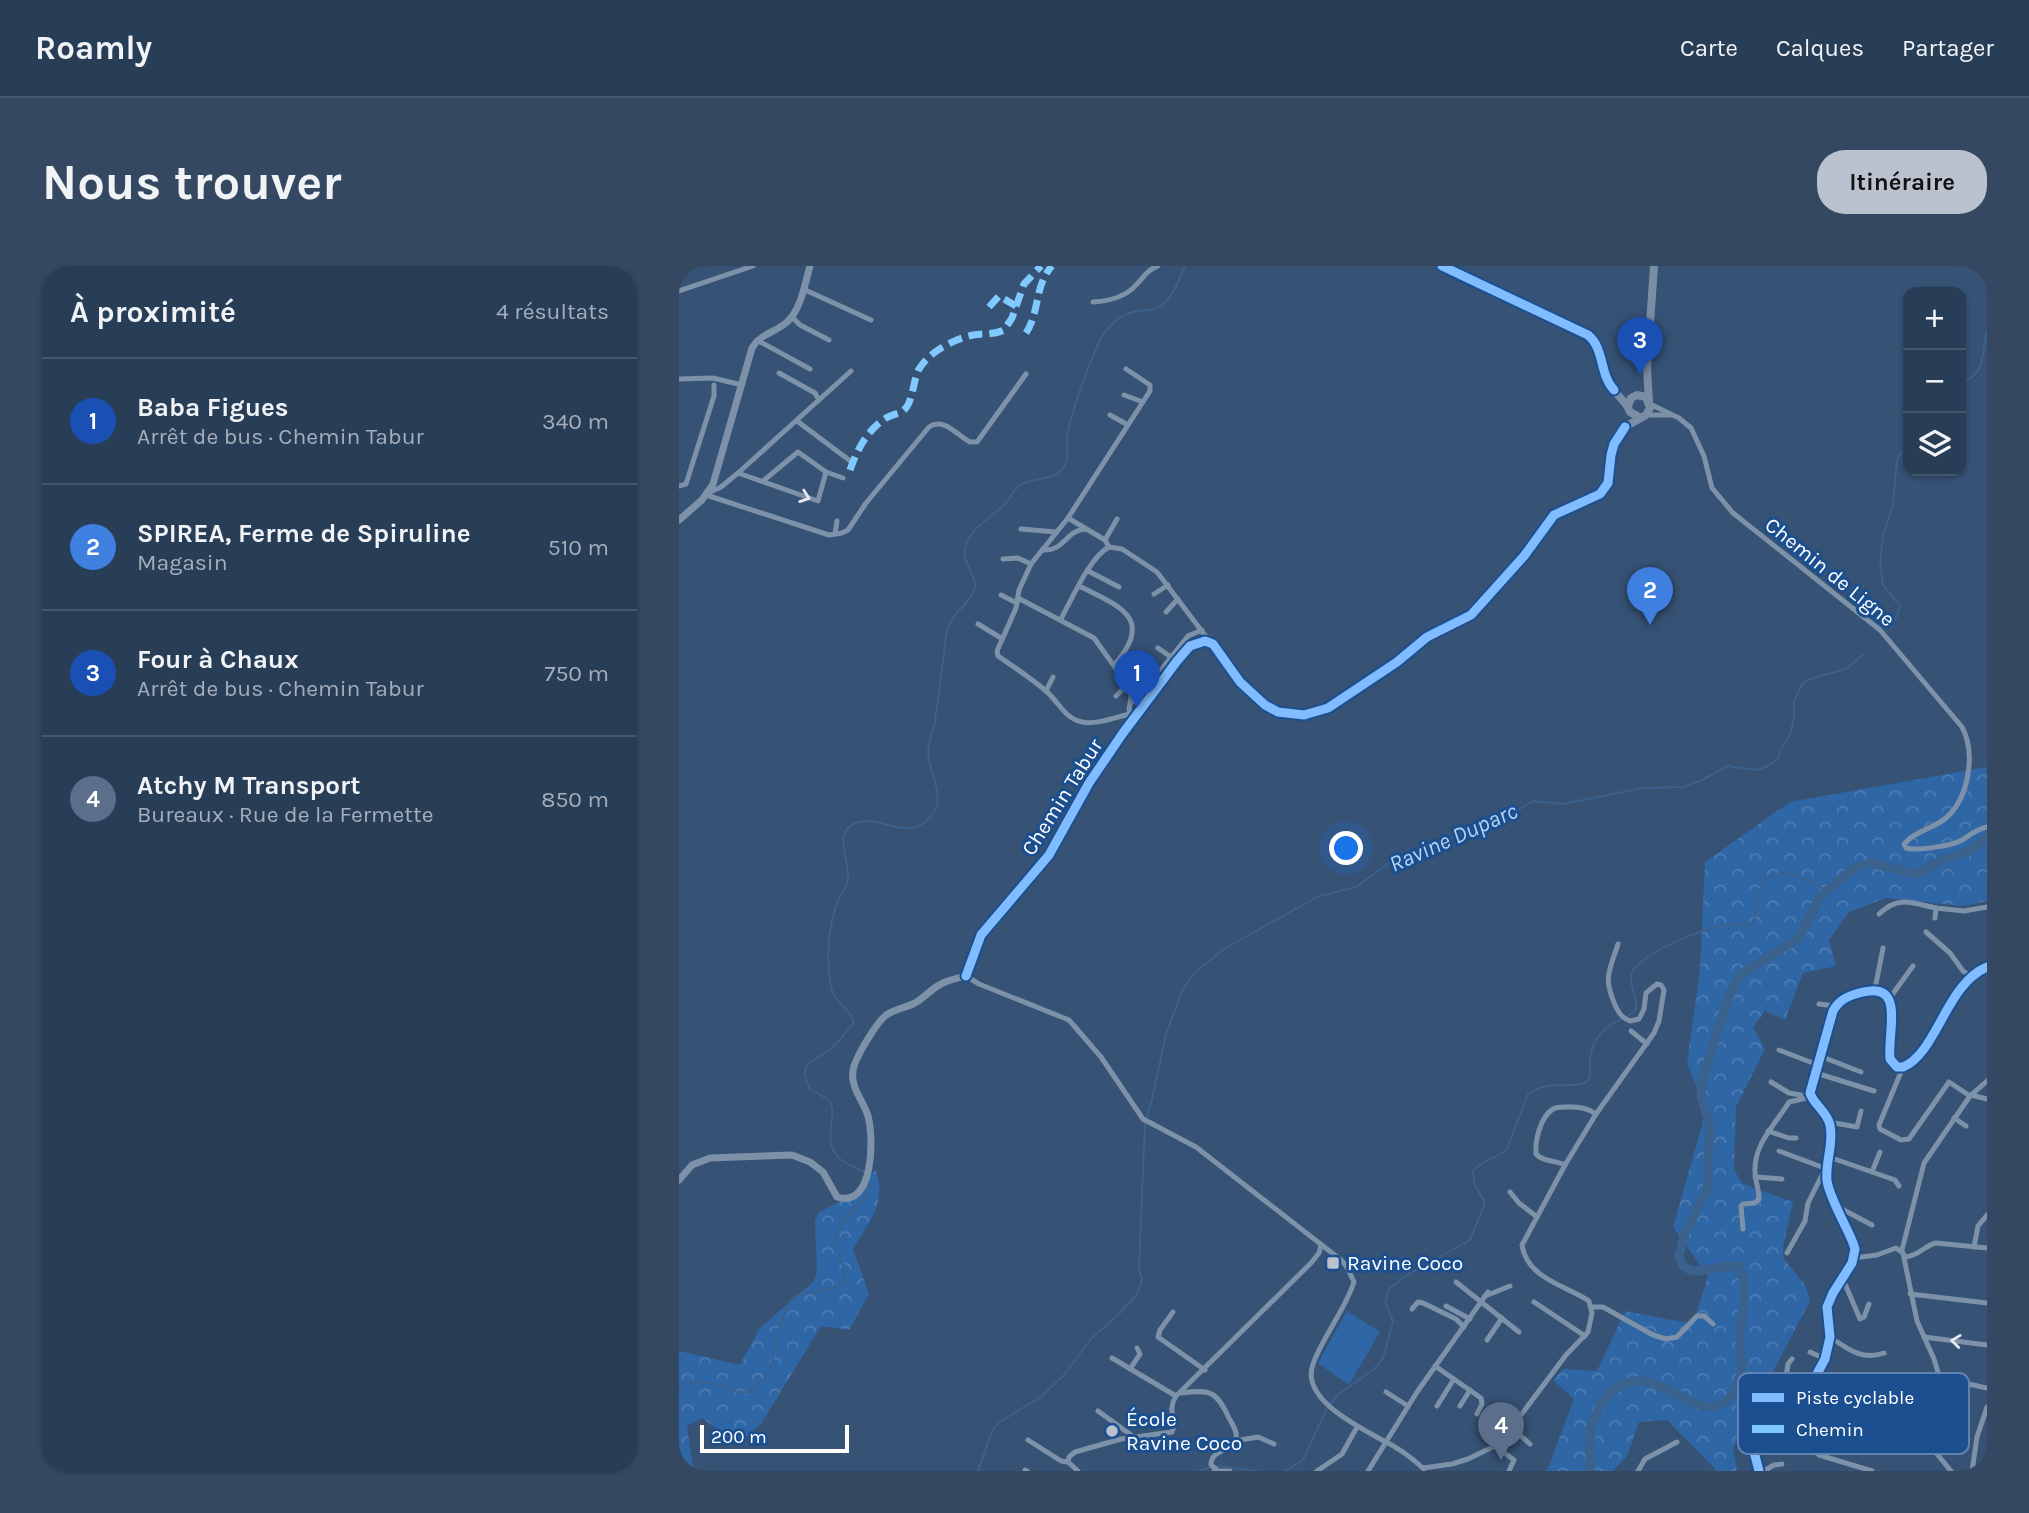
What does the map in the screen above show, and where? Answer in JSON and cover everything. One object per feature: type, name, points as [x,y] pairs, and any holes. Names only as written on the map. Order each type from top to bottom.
[{"type":"main road","points":[[1442,266],[1588,335],[1598,345],[1609,384],[1629,409],[1643,416]]},
{"type":"main road","points":[[1625,426],[1643,416],[1649,402],[1647,368],[1654,266]]},
{"type":"main road","points":[[1625,426],[1629,409],[1647,368]]},
{"type":"main road","points":[[1614,390],[1649,402]]},
{"type":"street","points":[[679,291],[753,266]]},
{"type":"street","points":[[679,520],[707,494],[713,484],[750,352],[757,340],[792,317],[810,266]]},
{"type":"street","points":[[1093,302],[1108,301],[1125,294],[1134,288],[1147,272],[1158,266]]},
{"type":"street","points":[[803,289],[871,320]]},
{"type":"street","points":[[792,317],[800,325],[829,340]]},
{"type":"street","points":[[757,340],[810,369]]},
{"type":"street","points":[[1001,595],[1017,601],[1061,619],[1094,638],[1132,691],[1132,715],[1083,723],[1062,710],[1046,691],[998,656],[997,647],[1017,601],[1031,564],[1068,517],[1150,391],[1150,385],[1126,369]]},
{"type":"street","points":[[707,494],[722,487],[851,371]]},
{"type":"street","points":[[779,373],[815,393],[820,400]]},
{"type":"street","points":[[707,494],[829,534],[848,530],[866,503],[932,425],[942,423],[970,442],[977,442],[1026,374]]},
{"type":"street","points":[[679,379],[713,378],[742,385]]},
{"type":"street","points":[[679,486],[685,484],[714,396],[714,385]]},
{"type":"street","points":[[1124,395],[1143,402]]},
{"type":"street","points":[[1649,402],[1673,415]]},
{"type":"street","points":[[1110,415],[1128,425]]},
{"type":"street","points":[[1643,416],[1673,415]]},
{"type":"street","name":"Chemin de Ligne","points":[[1673,415],[1686,423],[1697,439],[1712,488],[1720,499],[1759,536],[1881,630],[1962,727],[1969,741],[1970,755],[1962,793],[1945,818],[1909,839],[1905,844],[1906,848],[1916,850],[1955,843],[1978,829],[1987,827]]},
{"type":"street","points":[[797,421],[853,463]]},
{"type":"street","points":[[1061,619],[1100,553],[1109,547],[1117,547],[1157,572],[1240,682],[1265,705],[1289,714],[1304,715],[1328,708],[1397,662],[1427,638],[1471,615],[1524,556],[1554,515],[1600,494],[1608,483],[1614,444],[1625,426]]},
{"type":"street","points":[[763,481],[797,452],[826,472],[843,478]]},
{"type":"street","points":[[738,473],[818,501],[826,472]]},
{"type":"street","points":[[1068,517],[1105,540],[1109,547]]},
{"type":"street","points":[[1105,540],[1117,519]]},
{"type":"street","points":[[835,534],[837,521]]},
{"type":"street","points":[[1021,529],[1056,532]]},
{"type":"street","points":[[1042,550],[1052,551],[1072,533],[1086,529]]},
{"type":"street","points":[[1003,559],[1018,558],[1031,564]]},
{"type":"street","points":[[1088,571],[1119,587]]},
{"type":"street","points":[[1154,594],[1168,585]]},
{"type":"street","points":[[1079,586],[1118,605],[1129,618],[1133,634],[1131,642],[1114,665]]},
{"type":"street","points":[[1166,612],[1178,600]]},
{"type":"street","points":[[978,624],[1001,638]]},
{"type":"street","points":[[1199,631],[1201,642],[1213,644]]},
{"type":"street","points":[[1132,702],[1136,701],[1188,636],[1199,631]]},
{"type":"street","name":"Chemin Tabur","points":[[966,976],[981,935],[1049,855],[1089,783],[1132,715],[1184,652],[1201,642]]},
{"type":"street","points":[[1158,648],[1171,657]]},
{"type":"street","points":[[1046,691],[1053,677]]},
{"type":"street","points":[[1117,696],[1128,684]]},
{"type":"street","points":[[1879,914],[1894,902],[1963,911],[1987,906]]},
{"type":"street","points":[[1935,918],[1936,908]]},
{"type":"street","points":[[1926,932],[1971,976]]},
{"type":"street","points":[[679,1180],[692,1165],[710,1158],[792,1155],[823,1172],[834,1194],[841,1198],[853,1196],[865,1184],[869,1170],[870,1124],[854,1084],[853,1069],[856,1062],[887,1015],[923,998],[942,983],[966,976],[979,984],[1069,1020],[1101,1058],[1143,1119],[1196,1147],[1341,1259],[1354,1282],[1312,1367],[1313,1383],[1329,1404],[1357,1427],[1385,1441],[1424,1469],[1453,1464],[1495,1447],[1566,1355],[1585,1336],[1591,1324],[1592,1307],[1585,1298],[1530,1266],[1523,1245],[1565,1165],[1596,1114],[1647,1044],[1659,1021],[1664,993],[1661,985],[1654,985],[1647,991],[1639,1019],[1625,1019],[1607,985],[1618,944]]},
{"type":"street","points":[[1875,989],[1883,948]]},
{"type":"street","points":[[1889,999],[1913,966]]},
{"type":"street","points":[[1811,1097],[1836,1006],[1847,997],[1875,989],[1884,992],[1889,999],[1890,1059],[1897,1067],[1903,1067],[1909,1065],[1920,1053],[1959,990],[1971,976],[1987,967]]},
{"type":"street","points":[[1819,1004],[1836,1006]]},
{"type":"street","points":[[1631,1031],[1647,1044]]},
{"type":"street","points":[[1779,1050],[1818,1065]]},
{"type":"street","points":[[1821,1056],[1861,1072]]},
{"type":"street","points":[[1903,1067],[1879,1125],[1880,1129],[1901,1140],[1909,1139],[1949,1082],[1971,1095],[1987,1099]]},
{"type":"street","points":[[1816,1073],[1874,1091]]},
{"type":"street","points":[[1937,1373],[1934,1359],[1917,1321],[1902,1250],[1924,1163],[1971,1095],[1987,1081]]},
{"type":"street","points":[[1771,1082],[1789,1093],[1811,1097],[1829,1122],[1829,1186],[1853,1243],[1854,1258],[1827,1307],[1830,1338],[1825,1359],[1817,1373]]},
{"type":"street","points":[[1743,1229],[1741,1206],[1755,1203],[1759,1199],[1755,1161],[1768,1131],[1789,1102],[1811,1097]]},
{"type":"street","points":[[1565,1165],[1542,1160],[1536,1154],[1537,1140],[1546,1117],[1553,1109],[1561,1107],[1585,1108],[1596,1114]]},
{"type":"street","points":[[1829,1122],[1857,1127],[1861,1111]]},
{"type":"street","points":[[1954,1118],[1966,1126]]},
{"type":"street","points":[[1768,1131],[1789,1139],[1796,1138]]},
{"type":"street","points":[[1779,1151],[1827,1169]]},
{"type":"street","points":[[1872,1172],[1880,1152]]},
{"type":"street","points":[[1829,1157],[1895,1180],[1899,1186]]},
{"type":"street","points":[[1787,1253],[1805,1222],[1810,1198],[1827,1169]]},
{"type":"street","points":[[1755,1177],[1782,1179]]},
{"type":"street","points":[[1510,1192],[1537,1217]]},
{"type":"street","points":[[1837,1207],[1873,1225]]},
{"type":"street","points":[[1974,1247],[1978,1226],[1987,1215]]},
{"type":"street","points":[[1905,1257],[1920,1253],[1932,1244],[1987,1248]]},
{"type":"street","points":[[1070,1466],[1069,1457],[1075,1452],[1134,1437],[1172,1432],[1174,1425],[1170,1408],[1177,1395],[1311,1263],[1319,1254],[1321,1245]]},
{"type":"street","points":[[1854,1258],[1877,1255],[1896,1248],[1902,1250]]},
{"type":"street","points":[[1842,1278],[1859,1318],[1864,1317],[1869,1304]]},
{"type":"street","points":[[1456,1282],[1519,1332]]},
{"type":"street","points":[[1368,1471],[1408,1406],[1486,1294],[1510,1286]]},
{"type":"street","points":[[1910,1294],[1987,1303]]},
{"type":"street","points":[[1412,1309],[1418,1302],[1423,1303],[1455,1319],[1464,1327]]},
{"type":"street","points":[[1534,1302],[1585,1336]]},
{"type":"street","points":[[1446,1306],[1470,1319]]},
{"type":"street","points":[[1592,1307],[1603,1307],[1653,1335],[1666,1339],[1677,1337],[1697,1316],[1707,1317],[1713,1324]]},
{"type":"street","points":[[1173,1312],[1158,1336],[1205,1370]]},
{"type":"street","points":[[1487,1340],[1501,1318]]},
{"type":"street","points":[[1924,1337],[1987,1345]]},
{"type":"street","points":[[1830,1338],[1862,1356],[1884,1353]]},
{"type":"street","points":[[1130,1369],[1140,1354],[1137,1348]]},
{"type":"street","points":[[1810,1352],[1825,1359]]},
{"type":"street","points":[[1112,1358],[1177,1395],[1204,1391],[1215,1395],[1221,1401],[1235,1429],[1235,1441],[1216,1453],[1211,1461],[1215,1470],[1230,1471]]},
{"type":"street","points":[[1787,1373],[1792,1359]]},
{"type":"street","points":[[1435,1366],[1483,1400],[1477,1414]]},
{"type":"street","points":[[1437,1406],[1454,1379]]},
{"type":"street","points":[[1969,1384],[1987,1388]]},
{"type":"street","points":[[1460,1406],[1470,1390]]},
{"type":"street","points":[[1386,1392],[1408,1406]]},
{"type":"street","points":[[1972,1471],[1977,1437],[1987,1407]]},
{"type":"street","points":[[1098,1411],[1134,1437]]},
{"type":"street","points":[[1317,1471],[1342,1454],[1357,1427]]},
{"type":"street","points":[[1512,1428],[1530,1444]]},
{"type":"street","points":[[1235,1441],[1258,1437],[1274,1444]]},
{"type":"street","points":[[1028,1440],[1078,1471]]},
{"type":"street","points":[[1637,1471],[1644,1460],[1677,1442]]},
{"type":"street","points":[[1495,1447],[1514,1460],[1509,1471]]},
{"type":"street","points":[[1818,1454],[1872,1471]]},
{"type":"street","points":[[1938,1454],[1951,1471]]},
{"type":"street","points":[[1760,1470],[1781,1464]]},
{"type":"green space","points":[[1987,767],[1987,901],[1964,906],[1886,898],[1849,912],[1829,940],[1836,966],[1803,973],[1785,1020],[1765,1011],[1753,1027],[1765,1049],[1736,1107],[1734,1170],[1743,1184],[1793,1202],[1783,1247],[1784,1259],[1805,1285],[1810,1301],[1772,1373],[1738,1373],[1738,1438],[1733,1448],[1737,1471],[1717,1471],[1667,1420],[1639,1422],[1627,1456],[1613,1471],[1547,1471],[1574,1399],[1553,1380],[1563,1369],[1597,1371],[1625,1311],[1693,1324],[1708,1276],[1673,1227],[1706,1111],[1687,1063],[1700,969],[1705,862],[1790,802]]},
{"type":"green space","points":[[873,1171],[876,1171],[879,1183],[878,1203],[853,1249],[869,1294],[849,1330],[821,1326],[761,1424],[737,1444],[702,1418],[687,1426],[693,1466],[691,1471],[679,1471],[679,1351],[740,1365],[760,1328],[813,1282],[817,1272],[815,1220],[819,1212],[857,1197]]},
{"type":"green space","points":[[1347,1311],[1380,1332],[1349,1385],[1318,1363]]},
{"type":"waterway","points":[[864,1172],[842,1161],[834,1151],[830,1136],[832,1107],[827,1099],[810,1089],[805,1073],[808,1064],[831,1048],[854,1022],[833,992],[829,966],[832,923],[837,903],[848,879],[843,839],[845,831],[858,822],[868,821],[897,827],[915,827],[933,814],[938,799],[928,752],[935,721],[946,636],[952,620],[975,587],[965,556],[968,539],[1006,503],[1019,486],[1054,475],[1063,468],[1067,460],[1067,436],[1074,408],[1103,335],[1122,316],[1154,309],[1164,303],[1175,288],[1185,266]]},
{"type":"waterway","name":"Ravine Duparc","points":[[1966,380],[1979,369],[1987,330]]},
{"type":"waterway","name":"Ravine Duparc","points":[[1890,627],[1900,606],[1883,585],[1880,562],[1883,536],[1893,505],[1897,460],[1903,451]]},
{"type":"waterway","name":"Ravine Duparc","points":[[978,1471],[992,1431],[998,1423],[1042,1396],[1063,1376],[1091,1339],[1137,1294],[1142,1280],[1139,1268],[1145,1122],[1166,1034],[1182,991],[1193,974],[1224,949],[1317,897],[1356,887],[1389,863],[1412,857],[1467,830],[1504,818],[1533,801],[1563,804],[1643,788],[1683,787],[1728,766],[1755,770],[1766,767],[1778,759],[1790,735],[1794,701],[1801,686],[1807,680],[1846,669],[1864,654]]},
{"type":"waterway","points":[[1741,1373],[1740,1337],[1744,1286],[1740,1267],[1725,1266],[1695,1271],[1682,1265],[1679,1256],[1684,1235],[1707,1190],[1710,1127],[1701,1097],[1702,1080],[1728,999],[1740,975],[1799,938],[1820,897],[1855,867],[1871,863],[1917,874],[1943,859],[1968,852],[1987,837]]},
{"type":"waterway","name":"Ravine Coco","points":[[1627,1017],[1636,1009],[1631,980],[1635,968],[1657,951],[1688,936],[1716,927],[1752,922],[1761,888],[1767,877],[1790,874],[1827,891]]},
{"type":"waterway","name":"Ravine Coco","points":[[1286,1471],[1303,1460],[1328,1406],[1383,1359],[1393,1321],[1385,1302],[1389,1289],[1407,1275],[1470,1240],[1485,1203],[1474,1183],[1473,1171],[1507,1149],[1528,1094],[1543,1087],[1587,1082],[1595,1043],[1603,1031],[1622,1019]]},
{"type":"waterway","points":[[679,1385],[690,1382],[705,1383],[744,1393],[765,1378],[787,1306],[799,1294],[831,1289],[844,1280],[836,1236],[842,1222],[865,1196],[868,1180]]},
{"type":"waterway","points":[[1590,1471],[1593,1419],[1605,1398],[1620,1386],[1643,1381],[1709,1407],[1725,1402],[1738,1384]]},
{"type":"waterway","name":"Ravine Coco","points":[[1217,1466],[1257,1471]]},
{"type":"waterway","name":"Ravine Coco","points":[[1199,1471],[1212,1467]]},
{"type":"marked path","points":[[850,470],[859,448],[873,428],[886,418],[903,411],[908,405],[923,363],[935,352],[958,340],[1004,330],[1012,318],[1024,284],[1041,266]]},
{"type":"marked path","points":[[1026,333],[1042,282],[1052,266]]},
{"type":"marked path","points":[[989,307],[999,296],[1016,306]]},
{"type":"cycle path","points":[[1442,266],[1588,335],[1597,347],[1606,377],[1614,390]]},
{"type":"cycle path","points":[[966,976],[981,935],[1049,855],[1089,783],[1123,733],[1190,646],[1205,641],[1213,644],[1240,682],[1265,705],[1278,712],[1304,715],[1328,708],[1397,662],[1427,637],[1471,615],[1524,556],[1554,515],[1600,494],[1608,483],[1614,444],[1625,427]]},
{"type":"cycle path","points":[[1817,1373],[1825,1359],[1830,1337],[1827,1307],[1852,1263],[1855,1249],[1827,1181],[1830,1125],[1810,1093],[1833,1011],[1841,1001],[1855,994],[1874,991],[1884,993],[1891,1010],[1890,1059],[1897,1067],[1903,1067],[1925,1048],[1961,988],[1987,967]]},
{"type":"cycle path","points":[[1755,1454],[1759,1471]]},
{"type":"place","name":"Four à Chaux","points":[[1640,375]]},
{"type":"place","name":"SPIREA, Ferme de Spiruline","points":[[1650,625]]},
{"type":"place","name":"Baba Figues","points":[[1137,708]]},
{"type":"place","name":"Ravine Coco","points":[[1333,1263]]},
{"type":"place","name":"École Ravine Coco","points":[[1112,1431]]},
{"type":"place","name":"Atchy M Transport","points":[[1501,1460]]}]
